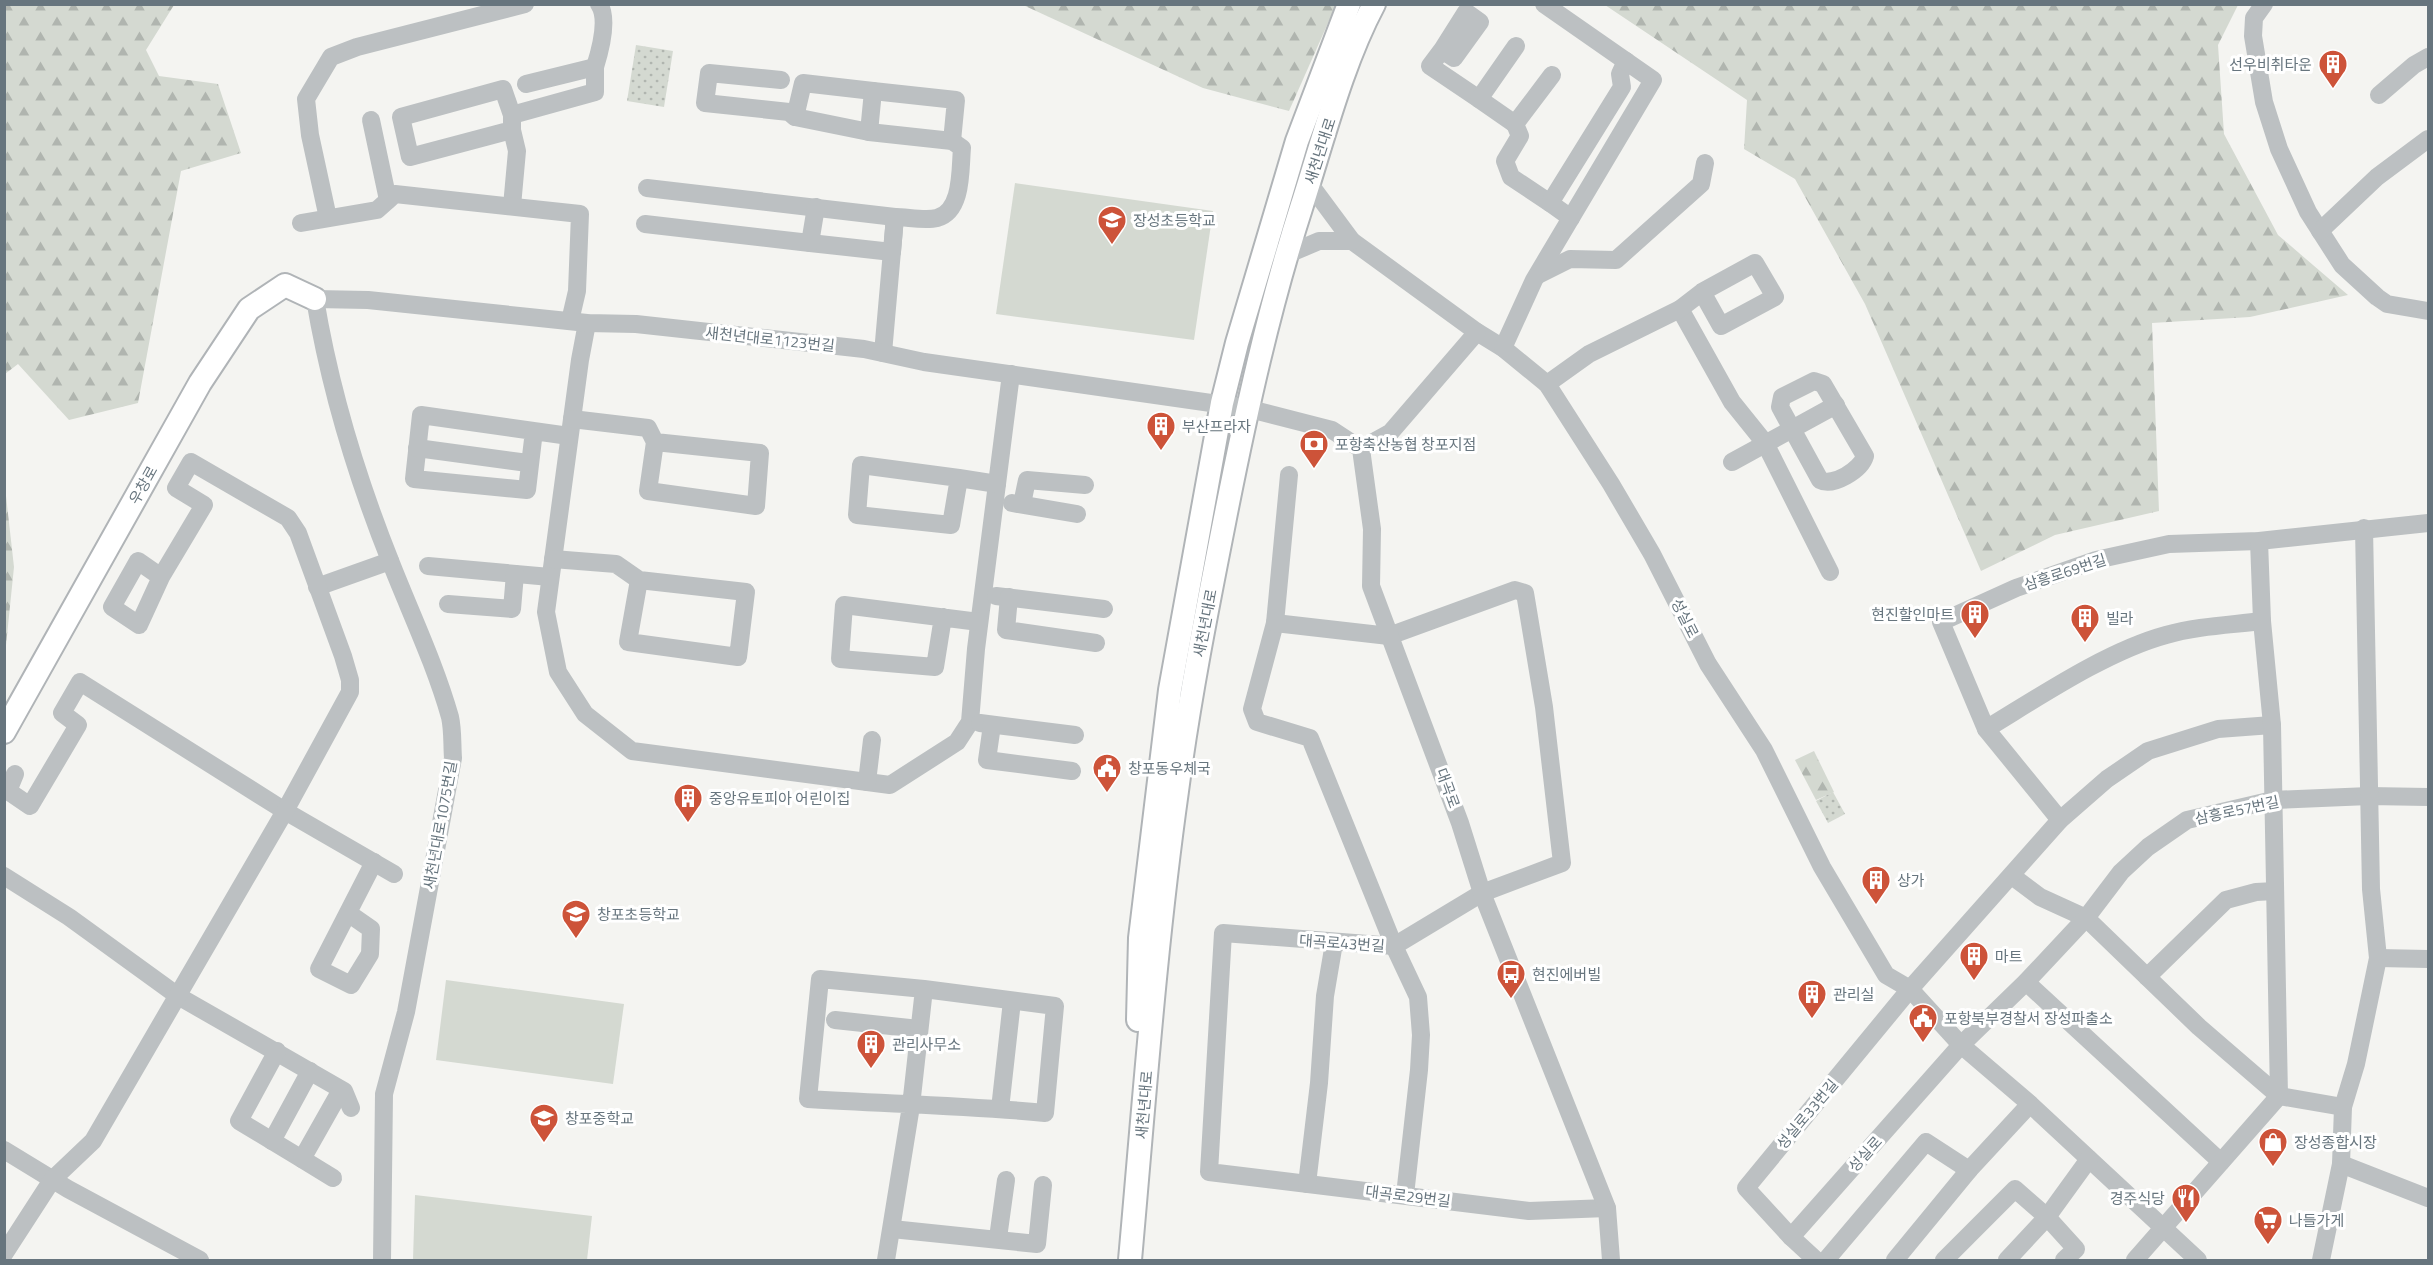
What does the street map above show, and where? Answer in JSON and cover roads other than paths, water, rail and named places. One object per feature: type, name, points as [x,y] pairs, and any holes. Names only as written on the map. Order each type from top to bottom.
[{"type":"main road","name":"새천년대로","points":[[1130,1260],[1155,982],[1176,794],[1190,704],[1297,141],[1349,4]]},
{"type":"main road","name":"새천년대로","points":[[1115,1260],[1135,1104],[1140,938],[1170,690],[1222,403],[1237,343],[1275,252],[1309,183],[1350,60],[1374,4]]},
{"type":"main road","name":"우창로","points":[[4,732],[200,383],[249,309],[285,285],[315,299]]},
{"type":"street","points":[[327,218],[310,135],[306,99],[331,57],[357,47],[525,4]]},
{"type":"street","points":[[512,206],[517,151],[512,122],[503,89],[401,117],[410,157],[512,122],[595,92],[595,67],[603,39],[602,9],[599,4]]},
{"type":"street","points":[[1503,348],[1536,276],[1653,80],[1544,4]]},
{"type":"street","points":[[2264,4],[2254,18],[2253,36],[2264,102],[2279,149],[2308,212],[2342,265],[2387,304],[2428,311]]},
{"type":"street","points":[[1479,99],[1516,46]]},
{"type":"street","points":[[1442,50],[1430,66],[1515,124],[1521,136],[1505,161],[1511,177],[1571,218]]},
{"type":"street","points":[[2379,95],[2428,57]]},
{"type":"street","points":[[1551,203],[1622,87],[1620,74],[1626,62]]},
{"type":"street","points":[[526,84],[595,67]]},
{"type":"street","points":[[647,188],[895,217],[937,218],[952,208],[958,191],[962,148],[952,141],[869,132],[795,117],[789,112],[705,103],[709,73],[781,80]]},
{"type":"street","points":[[1515,124],[1552,75]]},
{"type":"street","points":[[795,117],[803,83],[956,100],[952,141]]},
{"type":"street","points":[[869,132],[873,91]]},
{"type":"street","points":[[371,120],[388,200]]},
{"type":"street","points":[[2320,231],[2378,177],[2428,139]]},
{"type":"street","points":[[1536,276],[1570,259],[1616,260],[1701,184],[1705,163]]},
{"type":"street","name":"성실로","points":[[1309,183],[1352,242],[1477,332],[1503,348],[1547,384],[1611,484],[1652,554],[1708,664],[1764,750],[1822,867],[1886,975],[1910,989],[1961,1045],[2030,1104],[2198,1260]]},
{"type":"street","points":[[301,224],[376,210],[395,194],[580,214],[577,291],[579,360],[546,612],[558,672],[585,714],[632,751],[890,785],[957,742],[969,722],[979,622],[1011,374]]},
{"type":"street","points":[[810,243],[816,207]]},
{"type":"street","points":[[884,353],[895,217]]},
{"type":"street","points":[[645,224],[892,252]]},
{"type":"street","points":[[1275,252],[1319,241],[1352,242]]},
{"type":"street","points":[[1547,384],[1589,354],[1680,309],[1702,292]]},
{"type":"street","name":"새천년대로1123번길","points":[[315,299],[368,300],[579,322],[636,324],[884,353],[924,362],[1222,403]]},
{"type":"street","name":"새천년대로1075번길","points":[[315,299],[323,346],[341,418],[390,561],[422,638],[450,719],[453,758],[406,1012],[384,1094],[382,1260]]},
{"type":"street","points":[[1680,309],[1732,402],[1765,443],[1830,572]]},
{"type":"street","points":[[1222,403],[1332,430],[1361,449],[1390,433],[1477,332]]},
{"type":"street","points":[[1819,381],[1836,405],[1865,456],[1858,468],[1830,482],[1820,480],[1780,407],[1782,397],[1819,381]]},
{"type":"street","points":[[1732,462],[1836,405]]},
{"type":"street","points":[[534,431],[527,490],[414,479],[421,415],[534,431],[570,428],[648,428],[655,442],[648,491],[756,506],[760,453],[655,442]]},
{"type":"street","points":[[417,448],[528,463]]},
{"type":"street","name":"대곡로","points":[[1361,449],[1372,529],[1371,586],[1418,706],[1482,893],[1607,1208],[1611,1260]]},
{"type":"street","points":[[4,1254],[52,1180],[93,1141],[285,811],[350,692],[350,680],[343,656],[298,533],[288,518],[191,462],[176,488],[204,505],[161,577]]},
{"type":"street","points":[[959,478],[951,525],[857,515],[861,465],[959,478],[1022,504],[1077,514]]},
{"type":"street","points":[[1289,476],[1275,623],[1252,709],[1257,722],[1310,738],[1394,946],[1418,997],[1421,1035],[1405,1196]]},
{"type":"street","points":[[1022,504],[1027,480],[1085,485]]},
{"type":"street","name":"삼흥로69번길","points":[[2060,820],[1986,729],[1941,622],[2016,588],[2096,560],[2169,544],[2259,541],[2364,528],[2428,523]]},
{"type":"street","points":[[2321,1260],[2341,1164],[2343,1107],[2356,1064],[2378,958],[2371,889],[2364,528]]},
{"type":"street","points":[[2135,1260],[2279,1096],[2272,725],[2262,621],[2259,541]]},
{"type":"street","points":[[553,559],[616,564],[639,580],[746,592],[738,657],[628,642],[639,580]]},
{"type":"street","points":[[318,587],[390,561]]},
{"type":"street","points":[[428,566],[550,577]]},
{"type":"street","points":[[448,604],[512,609],[515,574]]},
{"type":"street","name":"대곡로43번길","points":[[1209,1172],[1223,933],[1394,946],[1482,893],[1562,863],[1544,707],[1525,593],[1515,590],[1389,636]]},
{"type":"street","points":[[983,594],[1104,609]]},
{"type":"street","points":[[1009,597],[1006,630],[1096,643]]},
{"type":"street","points":[[943,617],[935,668],[840,659],[844,605],[943,617],[979,622]]},
{"type":"street","points":[[1986,729],[2073,677],[2165,635],[2262,621]]},
{"type":"street","points":[[1275,623],[1389,636]]},
{"type":"street","points":[[15,774],[8,791],[30,806],[78,725],[62,714],[80,682],[285,811],[394,874]]},
{"type":"street","points":[[969,722],[1075,735]]},
{"type":"street","points":[[992,725],[987,760],[1072,771]]},
{"type":"street","points":[[1910,989],[2060,820],[2107,779],[2148,751],[2218,729],[2272,725]]},
{"type":"street","points":[[867,782],[872,740]]},
{"type":"street","name":"삼흥로57번길","points":[[1961,1045],[2026,982],[2086,918],[2121,872],[2148,847],[2187,820],[2273,800],[2369,796],[2428,797]]},
{"type":"street","points":[[348,913],[374,862]]},
{"type":"street","points":[[4,876],[69,917],[178,996],[341,1090],[351,1108]]},
{"type":"street","points":[[2012,876],[2040,897],[2086,918],[2199,1027],[2279,1096],[2343,1107]]},
{"type":"street","points":[[2147,978],[2226,900],[2256,892],[2275,891]]},
{"type":"street","points":[[1307,1184],[1319,1083],[1325,996],[1334,943]]},
{"type":"street","points":[[2378,958],[2428,959]]},
{"type":"street","points":[[820,979],[924,988],[1055,1006],[1045,1113],[808,1099],[820,979]]},
{"type":"street","points":[[2026,982],[2222,1162]]},
{"type":"street","points":[[886,1260],[911,1106],[924,988]]},
{"type":"street","name":"성실로33번길","points":[[1791,1238],[1746,1188],[1910,989]]},
{"type":"street","points":[[1000,1109],[1012,1001]]},
{"type":"street","points":[[836,1020],[919,1029]]},
{"type":"street","name":"성실로","points":[[1791,1238],[1961,1045]]},
{"type":"street","points":[[277,1052],[238,1121],[333,1178]]},
{"type":"street","points":[[272,1141],[310,1071]]},
{"type":"street","points":[[302,1159],[341,1090]]},
{"type":"street","points":[[1895,1260],[1969,1170],[2030,1104]]},
{"type":"street","points":[[1826,1260],[1926,1142],[1969,1170]]},
{"type":"street","points":[[4,1150],[52,1180],[200,1260]]},
{"type":"street","points":[[2007,1260],[2047,1217],[2090,1159]]},
{"type":"street","points":[[2341,1164],[2428,1198]]},
{"type":"street","name":"대곡로29번길","points":[[1209,1172],[1529,1211],[1607,1208]]},
{"type":"street","points":[[998,1238],[1006,1180]]},
{"type":"street","points":[[892,1229],[998,1238],[1037,1244],[1043,1185]]},
{"type":"street","points":[[1944,1260],[2015,1189],[2047,1217],[2076,1249],[2064,1260]]},
{"type":"street","points":[[1791,1238],[1816,1260]]},
{"type":"place","name":"선우비취타운","points":[[2333,90]]},
{"type":"place","name":"장성초등학교","points":[[1112,246]]},
{"type":"place","name":"부산프라자","points":[[1161,452]]},
{"type":"place","name":"포항축산농협 창포지점","points":[[1314,470]]},
{"type":"place","name":"현진할인마트","points":[[1975,640]]},
{"type":"place","name":"빌라","points":[[2085,644]]},
{"type":"place","name":"창포동우체국","points":[[1107,794]]},
{"type":"place","name":"중앙유토피아 어린이집","points":[[688,824]]},
{"type":"place","name":"상가","points":[[1876,906]]},
{"type":"place","name":"창포초등학교","points":[[576,940]]},
{"type":"place","name":"마트","points":[[1974,982]]},
{"type":"place","name":"현진에버빌","points":[[1511,1000]]},
{"type":"place","name":"관리실","points":[[1812,1020]]},
{"type":"place","name":"포항북부경찰서 장성파출소","points":[[1923,1044]]},
{"type":"place","name":"관리사무소","points":[[871,1070]]},
{"type":"place","name":"창포중학교","points":[[544,1144]]},
{"type":"place","name":"장성종합시장","points":[[2273,1168]]},
{"type":"place","name":"경주식당","points":[[2186,1224]]},
{"type":"place","name":"나들가게","points":[[2268,1246]]}]
